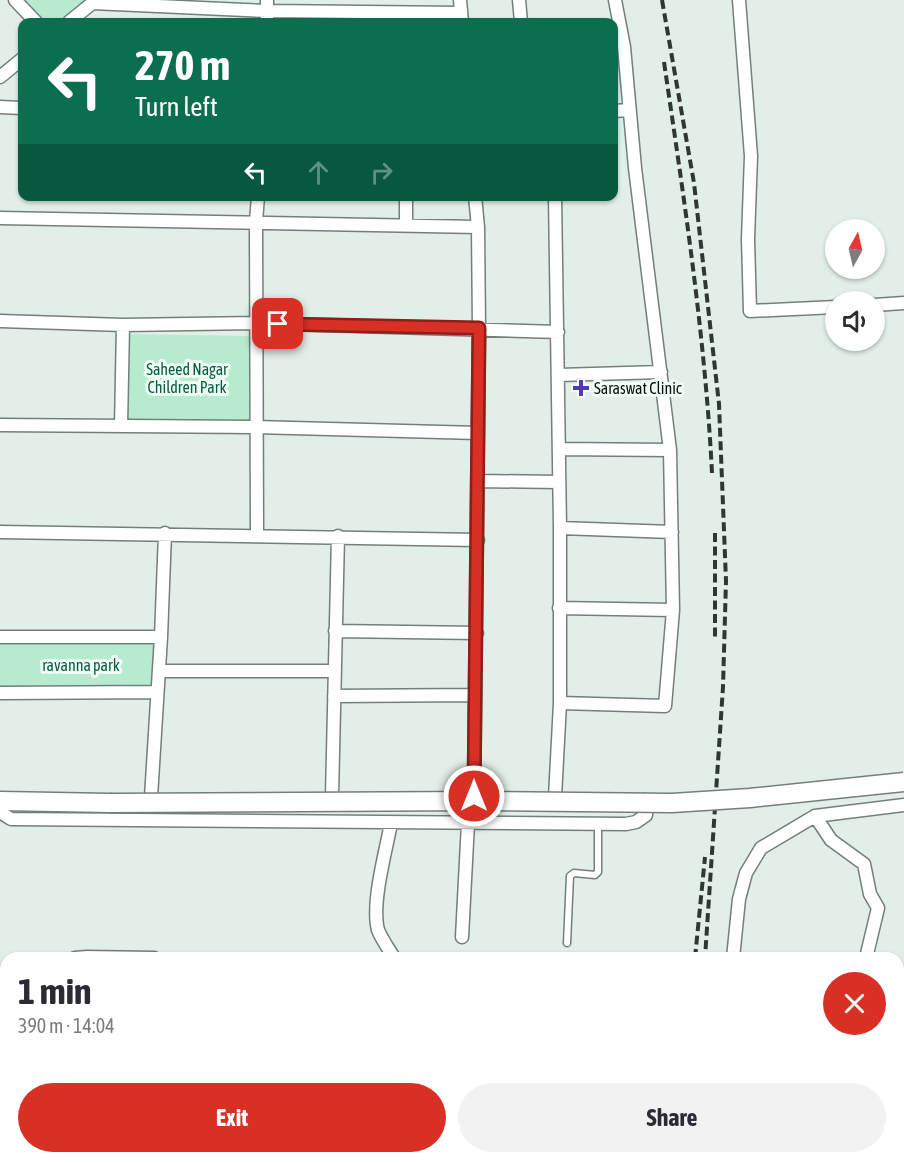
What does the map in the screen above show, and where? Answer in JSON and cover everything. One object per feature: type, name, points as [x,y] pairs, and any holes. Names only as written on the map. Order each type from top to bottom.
[{"type":"street","points":[[15,0],[32,18]]},
{"type":"street","points":[[519,0],[521,18]]},
{"type":"street","points":[[560,703],[665,706],[673,610],[670,450],[645,259],[624,47],[615,0]]},
{"type":"street","points":[[739,0],[751,156],[748,239],[750,311],[825,308]]},
{"type":"street","points":[[74,18],[94,2],[267,11],[461,12]]},
{"type":"street","points":[[0,77],[18,62]]},
{"type":"street","points":[[0,107],[18,108]]},
{"type":"street","points":[[618,111],[629,110]]},
{"type":"street","points":[[257,535],[255,427],[258,201]]},
{"type":"street","points":[[406,201],[406,225]]},
{"type":"street","points":[[474,796],[479,328],[476,201]]},
{"type":"street","points":[[555,201],[559,375],[560,703],[555,797]]},
{"type":"street","points":[[0,218],[478,227]]},
{"type":"street","points":[[885,304],[904,303]]},
{"type":"street","points":[[0,321],[123,325],[256,323],[558,332]]},
{"type":"street","points":[[121,426],[123,325]]},
{"type":"street","points":[[559,375],[661,372]]},
{"type":"street","points":[[0,425],[255,427],[478,433]]},
{"type":"street","points":[[559,449],[670,450]]},
{"type":"street","points":[[478,481],[559,483]]},
{"type":"street","points":[[560,528],[672,531]]},
{"type":"street","points":[[0,532],[478,540]]},
{"type":"street","points":[[151,797],[165,533]]},
{"type":"street","points":[[333,796],[338,536]]},
{"type":"street","points":[[559,608],[673,610]]},
{"type":"street","points":[[335,631],[477,633]]},
{"type":"street","points":[[0,637],[161,637]]},
{"type":"street","points":[[159,671],[334,671]]},
{"type":"street","points":[[0,693],[157,693]]},
{"type":"street","points":[[334,696],[475,695]]},
{"type":"street","points":[[0,799],[110,803],[477,801],[672,803],[750,798],[904,782]]},
{"type":"street","points":[[0,799],[11,794],[151,797],[641,798],[672,796]]},
{"type":"street","points":[[0,812],[11,819],[598,824],[636,822],[646,815],[647,802],[641,798]]},
{"type":"street","points":[[734,952],[740,899],[746,873],[761,848],[815,816],[904,805]]},
{"type":"street","points":[[815,816],[831,840],[864,864],[870,894],[878,908],[867,952]]},
{"type":"street","points":[[390,952],[381,938],[376,917],[391,823]]},
{"type":"street","points":[[462,937],[468,823]]},
{"type":"lane","points":[[567,944],[570,876],[574,873],[595,875],[598,872],[598,824]]},
{"type":"green space","points":[[15,0],[96,0],[74,18],[32,18]]},
{"type":"green space","name":"Saheed Nagar Children Park","points":[[125,334],[251,336],[249,423],[122,422]]},
{"type":"green space","name":"ravanna park","points":[[0,637],[161,637],[157,693],[0,693]]},
{"type":"railway","points":[[662,0],[694,183],[719,404],[726,581],[723,687],[705,952]]},
{"type":"railway","points":[[664,62],[699,318],[712,473]]},
{"type":"railway","points":[[715,533],[715,638]]},
{"type":"railway","points":[[696,952],[705,857]]},
{"type":"place","name":"Saraswat Clinic","points":[[581,388]]},
{"type":"route","points":[[278,324],[479,328],[474,796]]}]
